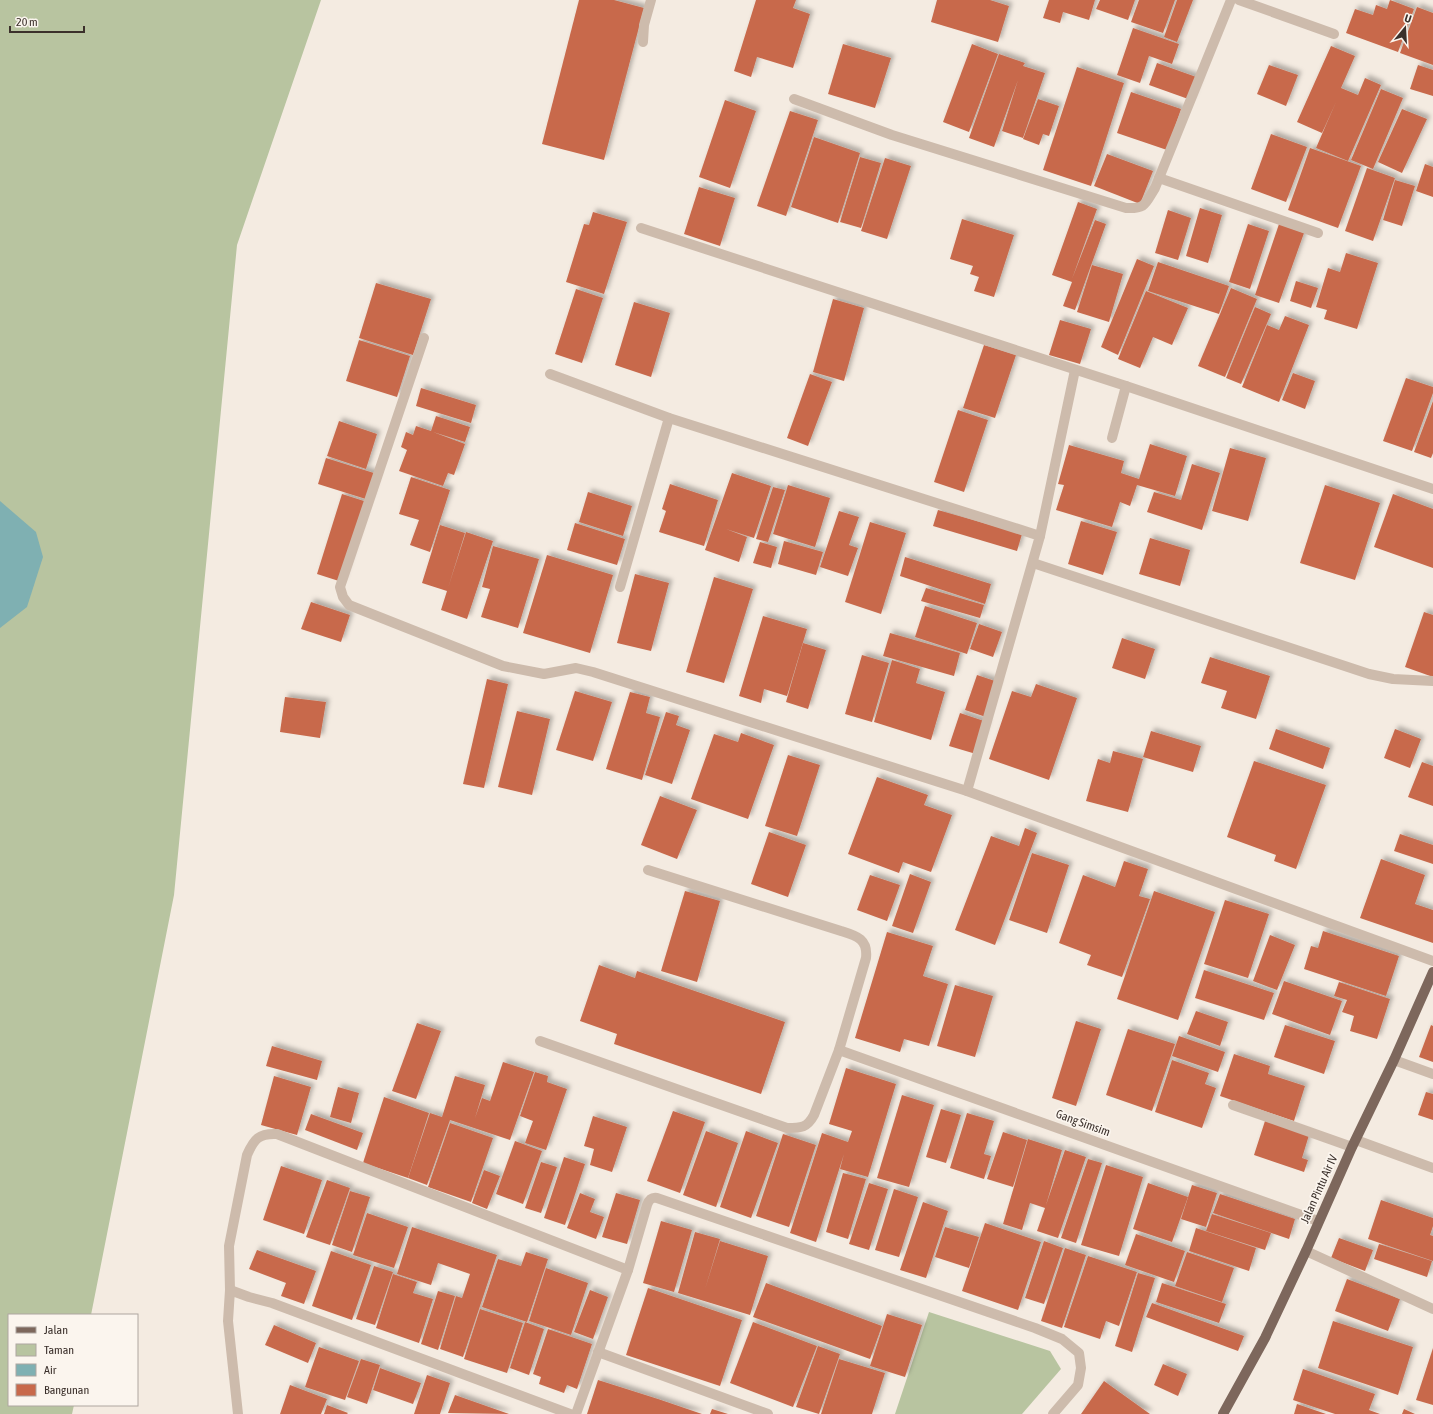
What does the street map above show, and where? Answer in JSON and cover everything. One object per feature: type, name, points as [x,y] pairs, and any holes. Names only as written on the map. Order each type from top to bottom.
[{"type":"main road","name":"Jalan Pintu Air IV","points":[[1223,1414],[1265,1338],[1354,1144],[1430,989],[1433,972]]},
{"type":"street","points":[[643,42],[644,25],[651,0]]},
{"type":"street","points":[[794,99],[892,135],[1126,208],[1136,209],[1144,206],[1155,188],[1231,0]]},
{"type":"street","points":[[1239,0],[1334,34]]},
{"type":"street","points":[[1159,178],[1318,233]]},
{"type":"street","points":[[641,228],[1126,386],[1433,489]]},
{"type":"street","points":[[424,338],[340,587],[343,597],[349,605],[503,666],[544,674],[576,668],[593,672],[967,791],[1433,961]]},
{"type":"street","points":[[967,791],[1040,536],[1075,370]]},
{"type":"street","points":[[550,374],[668,418],[1040,536]]},
{"type":"street","points":[[1112,438],[1126,386]]},
{"type":"street","points":[[620,587],[668,418]]},
{"type":"street","points":[[1033,563],[1369,674],[1393,679],[1433,681]]},
{"type":"street","points":[[540,1041],[787,1128],[801,1128],[809,1123],[814,1115],[839,1050],[866,958],[867,951],[864,942],[856,936],[841,931],[648,870]]},
{"type":"street","name":"Gang Simsim","points":[[839,1050],[1318,1221]]},
{"type":"street","points":[[1394,1060],[1433,1074]]},
{"type":"street","points":[[1233,1105],[1433,1168]]},
{"type":"street","points":[[238,1414],[228,1321],[230,1290],[229,1246],[247,1154],[252,1144],[260,1136],[277,1134],[628,1270]]},
{"type":"street","points":[[576,1414],[628,1270],[646,1206],[649,1200],[652,1198],[657,1198],[1035,1328],[1062,1339],[1079,1353],[1081,1368],[1078,1384],[1053,1414]]},
{"type":"street","points":[[1306,1251],[1433,1309]]},
{"type":"street","points":[[230,1290],[272,1303],[570,1414]]},
{"type":"street","points":[[598,1352],[768,1414]]},
{"type":"green space","points":[[0,0],[321,0],[237,245],[174,895],[91,1314],[8,1314],[8,1406],[74,1406],[72,1414],[0,1414]]},
{"type":"green space","points":[[929,1312],[1050,1351],[1061,1369],[1022,1414],[895,1414]]},
{"type":"water","points":[[0,501],[36,532],[43,557],[27,607],[0,628]]},
{"type":"building","points":[[579,0],[614,0],[644,8],[604,160],[542,144]]},
{"type":"building","points":[[756,0],[796,0],[793,8],[810,14],[793,68],[757,57],[751,77],[734,71]]},
{"type":"building","points":[[937,0],[990,0],[1009,6],[998,42],[931,22]]},
{"type":"building","points":[[1049,0],[1095,0],[1089,20],[1063,12],[1060,23],[1043,18]]},
{"type":"building","points":[[1100,0],[1135,0],[1128,20],[1096,9]]},
{"type":"building","points":[[1139,0],[1175,0],[1163,33],[1131,22]]},
{"type":"building","points":[[1177,0],[1193,0],[1177,42],[1164,37]]},
{"type":"building","points":[[1390,0],[1414,9],[1398,52],[1346,33],[1355,9],[1373,15],[1376,5],[1387,9]]},
{"type":"building","points":[[1417,7],[1433,13],[1433,65],[1400,53]]},
{"type":"building","points":[[1133,28],[1179,44],[1172,64],[1149,56],[1140,83],[1117,75]]},
{"type":"building","points":[[843,44],[891,58],[875,108],[828,94]]},
{"type":"building","points":[[972,44],[998,54],[969,132],[943,122]]},
{"type":"building","points":[[1331,46],[1355,56],[1341,88],[1358,95],[1365,78],[1381,85],[1348,161],[1316,148],[1336,102],[1322,133],[1297,122]]},
{"type":"building","points":[[999,54],[1025,63],[1023,66],[1045,73],[1023,138],[1002,131],[1018,80],[994,147],[969,138]]},
{"type":"building","points":[[1157,63],[1199,78],[1191,100],[1149,85]]},
{"type":"building","points":[[1269,65],[1298,75],[1286,106],[1257,94]]},
{"type":"building","points":[[1418,65],[1433,70],[1433,96],[1410,89]]},
{"type":"building","points":[[1077,67],[1124,83],[1091,186],[1043,170]]},
{"type":"building","points":[[1381,89],[1403,98],[1373,169],[1351,160]]},
{"type":"building","points":[[1131,92],[1181,109],[1167,150],[1117,133]]},
{"type":"building","points":[[1038,99],[1059,106],[1049,136],[1043,134],[1039,145],[1023,139]]},
{"type":"building","points":[[725,100],[756,111],[730,188],[699,177]]},
{"type":"building","points":[[1402,109],[1427,119],[1402,173],[1378,162]]},
{"type":"building","points":[[790,111],[818,120],[786,216],[757,206]]},
{"type":"building","points":[[1271,134],[1307,147],[1286,202],[1251,189]]},
{"type":"building","points":[[814,137],[860,153],[838,223],[791,207]]},
{"type":"building","points":[[1310,148],[1361,166],[1338,228],[1288,210]]},
{"type":"building","points":[[1107,154],[1153,171],[1140,204],[1094,186]]},
{"type":"building","points":[[860,157],[881,163],[861,228],[840,222]]},
{"type":"building","points":[[885,158],[911,166],[887,239],[861,231]]},
{"type":"building","points":[[1425,164],[1433,167],[1433,197],[1416,191]]},
{"type":"building","points":[[1367,168],[1395,178],[1373,241],[1345,231]]},
{"type":"building","points":[[1395,180],[1415,186],[1402,226],[1383,220]]},
{"type":"building","points":[[699,187],[735,198],[720,246],[684,234]]},
{"type":"building","points":[[1078,202],[1097,209],[1072,279],[1095,220],[1106,224],[1075,310],[1063,306],[1072,282],[1052,275]]},
{"type":"building","points":[[1200,208],[1222,215],[1208,263],[1186,256]]},
{"type":"building","points":[[1168,210],[1191,218],[1178,260],[1155,253]]},
{"type":"building","points":[[593,212],[627,222],[604,294],[566,282],[584,224],[589,225]]},
{"type":"building","points":[[962,219],[1014,235],[994,297],[974,291],[979,277],[970,274],[973,266],[950,259]]},
{"type":"building","points":[[1248,224],[1269,231],[1250,289],[1229,282]]},
{"type":"building","points":[[1279,224],[1304,233],[1279,303],[1255,295]]},
{"type":"building","points":[[1346,253],[1378,263],[1357,329],[1324,319],[1327,310],[1316,307],[1328,268],[1340,272]]},
{"type":"building","points":[[1137,259],[1154,266],[1118,355],[1101,347]]},
{"type":"building","points":[[1158,262],[1229,286],[1219,314],[1148,291]]},
{"type":"building","points":[[1092,265],[1123,274],[1109,322],[1077,312]]},
{"type":"building","points":[[1296,281],[1318,288],[1311,308],[1290,301]]},
{"type":"building","points":[[376,283],[431,299],[413,355],[359,338]]},
{"type":"building","points":[[1231,288],[1257,299],[1225,377],[1198,366]]},
{"type":"building","points":[[576,289],[603,298],[582,363],[555,354]]},
{"type":"building","points":[[1146,291],[1188,308],[1172,345],[1153,337],[1140,368],[1118,359]]},
{"type":"building","points":[[833,299],[864,308],[844,381],[813,372]]},
{"type":"building","points":[[634,302],[670,313],[651,377],[615,365]]},
{"type":"building","points":[[1255,307],[1271,314],[1241,384],[1226,378]]},
{"type":"building","points":[[1285,316],[1309,325],[1279,402],[1242,387],[1267,325],[1279,330]]},
{"type":"building","points":[[1060,320],[1091,329],[1080,364],[1049,355]]},
{"type":"building","points":[[359,340],[410,356],[397,397],[346,381]]},
{"type":"building","points":[[984,345],[1016,355],[995,418],[963,408]]},
{"type":"building","points":[[1293,373],[1315,381],[1305,409],[1282,400]]},
{"type":"building","points":[[810,374],[832,382],[808,446],[787,438]]},
{"type":"building","points":[[1406,378],[1433,387],[1433,393],[1412,451],[1383,441]]},
{"type":"building","points":[[421,388],[476,405],[471,423],[416,406]]},
{"type":"building","points":[[1433,401],[1433,453],[1431,458],[1414,452]]},
{"type":"building","points":[[958,410],[988,420],[964,492],[934,482]]},
{"type":"building","points":[[436,416],[470,427],[465,442],[433,432],[465,444],[454,475],[448,473],[443,486],[399,471],[407,450],[401,447],[406,432],[413,435],[416,426],[431,431]]},
{"type":"building","points":[[339,421],[377,434],[366,469],[327,456]]},
{"type":"building","points":[[1150,444],[1187,456],[1175,496],[1137,485],[1130,506],[1120,502],[1112,527],[1056,510],[1064,485],[1058,484],[1069,445],[1124,461],[1121,473],[1139,479]]},
{"type":"building","points":[[1230,448],[1266,458],[1248,521],[1212,511]]},
{"type":"building","points":[[326,458],[377,474],[369,500],[318,484]]},
{"type":"building","points":[[1192,464],[1220,473],[1202,530],[1147,512],[1154,492],[1181,500]]},
{"type":"building","points":[[732,473],[771,486],[754,538],[726,529],[747,537],[739,562],[705,550]]},
{"type":"building","points":[[411,477],[450,490],[430,552],[410,545],[419,520],[399,514]]},
{"type":"building","points":[[670,484],[718,500],[704,546],[659,532],[666,511],[662,509]]},
{"type":"building","points":[[788,485],[830,498],[815,547],[773,534]]},
{"type":"building","points":[[1325,485],[1380,503],[1355,580],[1300,563]]},
{"type":"building","points":[[773,487],[785,490],[768,542],[756,539]]},
{"type":"building","points":[[588,492],[632,506],[623,536],[579,522]]},
{"type":"building","points":[[342,494],[367,502],[342,582],[317,574]]},
{"type":"building","points":[[1393,494],[1433,509],[1433,568],[1374,547]]},
{"type":"building","points":[[938,510],[1022,534],[1017,551],[933,526]]},
{"type":"building","points":[[839,511],[859,517],[849,545],[858,548],[848,576],[820,567]]},
{"type":"building","points":[[1081,521],[1117,532],[1103,575],[1068,564]]},
{"type":"building","points":[[870,522],[906,533],[881,614],[845,602]]},
{"type":"building","points":[[575,523],[625,539],[617,565],[567,550]]},
{"type":"building","points":[[440,525],[465,533],[448,588],[466,532],[493,541],[467,619],[441,610],[447,591],[422,583]]},
{"type":"building","points":[[1150,538],[1190,550],[1180,586],[1139,574]]},
{"type":"building","points":[[784,541],[823,552],[816,575],[778,564]]},
{"type":"building","points":[[760,542],[777,547],[771,568],[753,563]]},
{"type":"building","points":[[493,546],[539,559],[518,628],[481,617],[490,589],[482,587]]},
{"type":"building","points":[[547,555],[613,575],[590,653],[523,633]]},
{"type":"building","points":[[905,557],[991,584],[985,604],[900,576]]},
{"type":"building","points":[[635,574],[669,583],[651,651],[617,643]]},
{"type":"building","points":[[714,577],[753,589],[724,683],[686,672]]},
{"type":"building","points":[[926,588],[984,605],[980,618],[921,601]]},
{"type":"building","points":[[311,602],[350,615],[341,642],[301,629]]},
{"type":"building","points":[[925,606],[977,623],[967,654],[915,637]]},
{"type":"building","points":[[1424,612],[1433,615],[1433,677],[1405,667]]},
{"type":"building","points":[[763,616],[807,629],[787,696],[764,689],[761,703],[739,696]]},
{"type":"building","points":[[979,624],[1002,632],[993,657],[970,649]]},
{"type":"building","points":[[890,633],[960,653],[954,676],[883,656]]},
{"type":"building","points":[[1122,638],[1155,649],[1145,679],[1112,668]]},
{"type":"building","points":[[803,643],[826,650],[808,709],[786,702]]},
{"type":"building","points":[[862,655],[889,663],[872,722],[845,714]]},
{"type":"building","points":[[1210,657],[1270,676],[1256,719],[1221,708],[1227,691],[1201,683]]},
{"type":"building","points":[[892,660],[920,669],[916,683],[945,692],[931,740],[874,722]]},
{"type":"building","points":[[977,675],[998,682],[986,717],[965,710]]},
{"type":"building","points":[[487,679],[508,684],[484,788],[463,784]]},
{"type":"building","points":[[1036,684],[1077,698],[1049,780],[989,759],[1012,691],[1031,697]]},
{"type":"building","points":[[575,691],[612,702],[593,761],[556,750]]},
{"type":"building","points":[[630,692],[650,697],[646,713],[660,717],[642,780],[606,769]]},
{"type":"building","points":[[285,697],[326,702],[320,738],[280,732]]},
{"type":"building","points":[[517,711],[550,719],[532,795],[498,787]]},
{"type":"building","points":[[666,712],[679,716],[676,725],[690,730],[672,784],[645,775]]},
{"type":"building","points":[[960,713],[987,722],[976,754],[949,746]]},
{"type":"building","points":[[1276,729],[1330,748],[1323,769],[1269,749]]},
{"type":"building","points":[[1395,729],[1421,739],[1410,768],[1384,758]]},
{"type":"building","points":[[1151,731],[1201,746],[1193,772],[1143,757]]},
{"type":"building","points":[[741,733],[774,745],[748,819],[691,799],[714,734],[738,742]]},
{"type":"building","points":[[1113,751],[1143,759],[1128,812],[1086,801],[1098,759],[1110,763]]},
{"type":"building","points":[[788,755],[820,765],[797,836],[765,826]]},
{"type":"building","points":[[1254,761],[1326,785],[1296,869],[1274,861],[1276,855],[1227,837]]},
{"type":"building","points":[[1422,762],[1433,766],[1433,806],[1408,797]]},
{"type":"building","points":[[877,777],[928,795],[924,805],[952,815],[931,872],[903,862],[899,873],[848,854]]},
{"type":"building","points":[[660,796],[697,810],[677,859],[641,845]]},
{"type":"building","points":[[1025,828],[1037,833],[995,945],[955,930],[991,836],[1019,846]]},
{"type":"building","points":[[769,832],[806,845],[788,897],[751,884]]},
{"type":"building","points":[[1400,834],[1433,845],[1433,864],[1394,851]]},
{"type":"building","points":[[1032,853],[1069,865],[1047,933],[1009,920]]},
{"type":"building","points":[[1381,859],[1425,875],[1415,904],[1433,910],[1433,943],[1360,918]]},
{"type":"building","points":[[1124,861],[1148,869],[1139,896],[1150,899],[1122,977],[1087,965],[1091,955],[1059,943],[1083,875],[1115,887]]},
{"type":"building","points":[[910,874],[931,882],[913,933],[892,926]]},
{"type":"building","points":[[870,875],[900,885],[887,921],[857,910]]},
{"type":"building","points":[[685,891],[720,901],[697,982],[661,971]]},
{"type":"building","points":[[1154,891],[1215,912],[1178,1020],[1117,999]]},
{"type":"building","points":[[1225,900],[1269,914],[1248,978],[1204,964]]},
{"type":"building","points":[[1323,931],[1399,956],[1386,996],[1304,969],[1311,946],[1318,948]]},
{"type":"building","points":[[887,932],[933,946],[923,976],[948,984],[929,1046],[904,1039],[900,1052],[855,1038]]},
{"type":"building","points":[[1270,935],[1295,945],[1277,990],[1253,981]]},
{"type":"building","points":[[599,965],[635,978],[637,971],[785,1022],[761,1094],[614,1044],[617,1034],[580,1021]]},
{"type":"building","points":[[1204,970],[1274,993],[1264,1020],[1195,998]]},
{"type":"building","points":[[1284,981],[1342,1001],[1330,1035],[1272,1014]]},
{"type":"building","points":[[1339,982],[1390,999],[1377,1039],[1350,1031],[1354,1016],[1342,1012],[1347,1000],[1334,996]]},
{"type":"building","points":[[955,985],[993,996],[975,1057],[937,1046]]},
{"type":"building","points":[[1196,1011],[1228,1022],[1220,1046],[1187,1034]]},
{"type":"building","points":[[1076,1021],[1101,1029],[1076,1106],[1052,1098]]},
{"type":"building","points":[[417,1023],[441,1031],[416,1099],[392,1091]]},
{"type":"building","points":[[1285,1025],[1335,1041],[1324,1074],[1274,1057]]},
{"type":"building","points":[[1431,1025],[1433,1026],[1433,1062],[1419,1057]]},
{"type":"building","points":[[1128,1029],[1175,1044],[1152,1111],[1106,1095]]},
{"type":"building","points":[[1179,1036],[1225,1052],[1218,1072],[1172,1056]]},
{"type":"building","points":[[272,1046],[322,1061],[317,1080],[266,1066]]},
{"type":"building","points":[[1234,1054],[1270,1066],[1268,1074],[1305,1086],[1294,1121],[1220,1096]]},
{"type":"building","points":[[1172,1060],[1209,1073],[1205,1084],[1216,1088],[1202,1128],[1155,1112]]},
{"type":"building","points":[[503,1062],[534,1072],[510,1140],[450,1120],[427,1185],[408,1178],[430,1113],[442,1117],[455,1076],[485,1085],[475,1118],[482,1098],[490,1101]]},
{"type":"building","points":[[846,1068],[896,1084],[868,1177],[840,1169],[844,1154],[816,1242],[790,1233],[822,1133],[848,1142],[852,1131],[829,1124]]},
{"type":"building","points":[[535,1072],[548,1076],[547,1082],[567,1089],[546,1150],[525,1143],[533,1121],[520,1116]]},
{"type":"building","points":[[274,1076],[311,1087],[297,1135],[261,1125]]},
{"type":"building","points":[[338,1087],[359,1093],[351,1123],[330,1117]]},
{"type":"building","points":[[1426,1092],[1433,1094],[1433,1120],[1418,1115]]},
{"type":"building","points":[[902,1095],[934,1105],[909,1187],[877,1178]]},
{"type":"building","points":[[384,1097],[429,1113],[408,1178],[363,1163]]},
{"type":"building","points":[[941,1109],[961,1115],[946,1163],[926,1157]]},
{"type":"building","points":[[673,1111],[705,1122],[680,1193],[647,1181]]},
{"type":"building","points":[[967,1113],[994,1121],[984,1154],[991,1156],[984,1179],[950,1168]]},
{"type":"building","points":[[311,1114],[363,1133],[357,1150],[305,1130]]},
{"type":"building","points":[[593,1116],[627,1127],[612,1172],[590,1165],[594,1149],[584,1146]]},
{"type":"building","points":[[1265,1121],[1309,1135],[1302,1158],[1308,1160],[1304,1172],[1254,1155]]},
{"type":"building","points":[[450,1123],[493,1138],[471,1202],[428,1187]]},
{"type":"building","points":[[706,1131],[738,1143],[716,1207],[683,1195]]},
{"type":"building","points":[[746,1131],[778,1143],[751,1218],[720,1207]]},
{"type":"building","points":[[1003,1132],[1027,1140],[1013,1187],[987,1179]]},
{"type":"building","points":[[783,1134],[816,1145],[789,1227],[756,1216]]},
{"type":"building","points":[[1028,1139],[1062,1150],[1046,1205],[1065,1150],[1086,1157],[1058,1238],[1037,1231],[1045,1208],[1030,1203],[1022,1230],[1003,1224]]},
{"type":"building","points":[[515,1141],[542,1151],[523,1204],[496,1194]]},
{"type":"building","points":[[564,1157],[585,1164],[565,1225],[544,1218]]},
{"type":"building","points":[[1088,1159],[1102,1163],[1076,1243],[1061,1238]]},
{"type":"building","points":[[541,1162],[557,1167],[541,1213],[525,1208]]},
{"type":"building","points":[[1106,1165],[1143,1177],[1119,1256],[1081,1245]]},
{"type":"building","points":[[281,1166],[322,1180],[304,1234],[263,1220]]},
{"type":"building","points":[[484,1170],[500,1176],[487,1209],[472,1203]]},
{"type":"building","points":[[843,1173],[866,1179],[848,1239],[826,1232]]},
{"type":"building","points":[[327,1180],[350,1188],[330,1245],[306,1237]]},
{"type":"building","points":[[869,1183],[888,1189],[869,1250],[849,1244]]},
{"type":"building","points":[[1148,1183],[1188,1197],[1172,1242],[1133,1229]]},
{"type":"building","points":[[1192,1185],[1217,1193],[1206,1227],[1181,1219]]},
{"type":"building","points":[[894,1189],[918,1197],[899,1257],[875,1250]]},
{"type":"building","points":[[350,1191],[370,1197],[352,1252],[332,1245]]},
{"type":"building","points":[[580,1193],[595,1199],[590,1212],[604,1217],[596,1239],[567,1228]]},
{"type":"building","points":[[616,1193],[640,1200],[627,1244],[602,1237]]},
{"type":"building","points":[[1220,1194],[1295,1219],[1289,1239],[1213,1213]]},
{"type":"building","points":[[1381,1200],[1433,1218],[1433,1226],[1430,1235],[1433,1236],[1433,1261],[1368,1239]]},
{"type":"building","points":[[923,1202],[948,1211],[926,1278],[900,1270]]},
{"type":"building","points":[[367,1213],[408,1227],[394,1268],[353,1255]]},
{"type":"building","points":[[1212,1214],[1271,1233],[1265,1250],[1206,1231]]},
{"type":"building","points":[[661,1221],[692,1230],[674,1292],[643,1283]]},
{"type":"building","points":[[985,1223],[1041,1242],[1018,1310],[962,1291]]},
{"type":"building","points":[[412,1227],[497,1255],[463,1357],[440,1349],[456,1296],[462,1298],[470,1274],[438,1263],[431,1285],[397,1274]]},
{"type":"building","points":[[945,1227],[979,1237],[969,1268],[935,1257]]},
{"type":"building","points":[[1196,1228],[1256,1248],[1249,1271],[1189,1251]]},
{"type":"building","points":[[695,1232],[720,1239],[705,1289],[720,1241],[768,1256],[750,1315],[678,1293]]},
{"type":"building","points":[[1136,1234],[1185,1251],[1174,1282],[1125,1265]]},
{"type":"building","points":[[1339,1238],[1373,1250],[1365,1271],[1331,1258]]},
{"type":"building","points":[[1044,1241],[1063,1248],[1044,1304],[1025,1298]]},
{"type":"building","points":[[1379,1244],[1432,1261],[1427,1277],[1374,1259]]},
{"type":"building","points":[[1065,1248],[1086,1255],[1062,1328],[1041,1321]]},
{"type":"building","points":[[257,1250],[316,1271],[304,1304],[281,1296],[286,1283],[249,1269]]},
{"type":"building","points":[[331,1251],[371,1265],[352,1320],[312,1306]]},
{"type":"building","points":[[526,1252],[548,1259],[527,1322],[482,1307],[498,1259],[521,1266]]},
{"type":"building","points":[[1187,1252],[1234,1268],[1222,1302],[1175,1286]]},
{"type":"building","points":[[1088,1256],[1137,1272],[1119,1326],[1106,1321],[1100,1339],[1064,1327]]},
{"type":"building","points":[[374,1266],[393,1272],[375,1325],[356,1319]]},
{"type":"building","points":[[546,1268],[588,1283],[571,1335],[529,1321]]},
{"type":"building","points":[[1138,1273],[1155,1278],[1132,1352],[1115,1346]]},
{"type":"building","points":[[393,1274],[417,1282],[413,1293],[433,1299],[419,1343],[376,1328]]},
{"type":"building","points":[[1347,1279],[1400,1299],[1388,1331],[1335,1311]]},
{"type":"building","points":[[766,1283],[882,1326],[870,1359],[753,1317]]},
{"type":"building","points":[[1162,1283],[1226,1304],[1219,1323],[1156,1302]]},
{"type":"building","points":[[648,1288],[742,1320],[720,1386],[626,1355]]},
{"type":"building","points":[[590,1290],[608,1297],[593,1339],[574,1332]]},
{"type":"building","points":[[438,1291],[455,1296],[438,1350],[421,1344]]},
{"type":"building","points":[[1152,1303],[1244,1336],[1238,1351],[1146,1317]]},
{"type":"building","points":[[480,1309],[523,1323],[507,1373],[464,1359]]},
{"type":"building","points":[[887,1314],[922,1325],[905,1377],[870,1366]]},
{"type":"building","points":[[1333,1321],[1413,1347],[1398,1395],[1318,1368]]},
{"type":"building","points":[[525,1322],[544,1329],[529,1375],[510,1368]]},
{"type":"building","points":[[753,1322],[817,1346],[793,1407],[730,1383]]},
{"type":"building","points":[[274,1325],[316,1343],[308,1363],[265,1345]]},
{"type":"building","points":[[548,1329],[592,1344],[577,1389],[567,1385],[564,1393],[539,1384],[541,1377],[533,1374]]},
{"type":"building","points":[[818,1346],[840,1354],[819,1414],[796,1407]]},
{"type":"building","points":[[319,1347],[359,1361],[345,1400],[305,1387]]},
{"type":"building","points":[[1433,1348],[1433,1405],[1416,1400]]},
{"type":"building","points":[[361,1359],[380,1365],[367,1404],[347,1397]]},
{"type":"building","points":[[839,1359],[885,1373],[872,1414],[821,1414]]},
{"type":"building","points":[[1163,1364],[1187,1374],[1178,1396],[1154,1385]]},
{"type":"building","points":[[380,1368],[421,1383],[413,1404],[373,1390]]},
{"type":"building","points":[[1303,1369],[1375,1394],[1369,1410],[1380,1414],[1335,1414],[1293,1400]]},
{"type":"building","points":[[427,1375],[450,1383],[440,1414],[414,1414]]},
{"type":"building","points":[[598,1380],[658,1399],[702,1414],[587,1414]]},
{"type":"building","points":[[1104,1381],[1150,1414],[1081,1414]]},
{"type":"building","points":[[290,1385],[327,1399],[321,1414],[280,1414]]},
{"type":"building","points":[[455,1395],[509,1414],[448,1413]]},
{"type":"building","points":[[1297,1404],[1326,1414],[1294,1414]]},
{"type":"building","points":[[327,1405],[348,1413],[324,1414]]},
{"type":"building","points":[[712,1409],[728,1414],[710,1414]]},
{"type":"building","points":[[1404,1409],[1415,1414],[1402,1414]]}]
